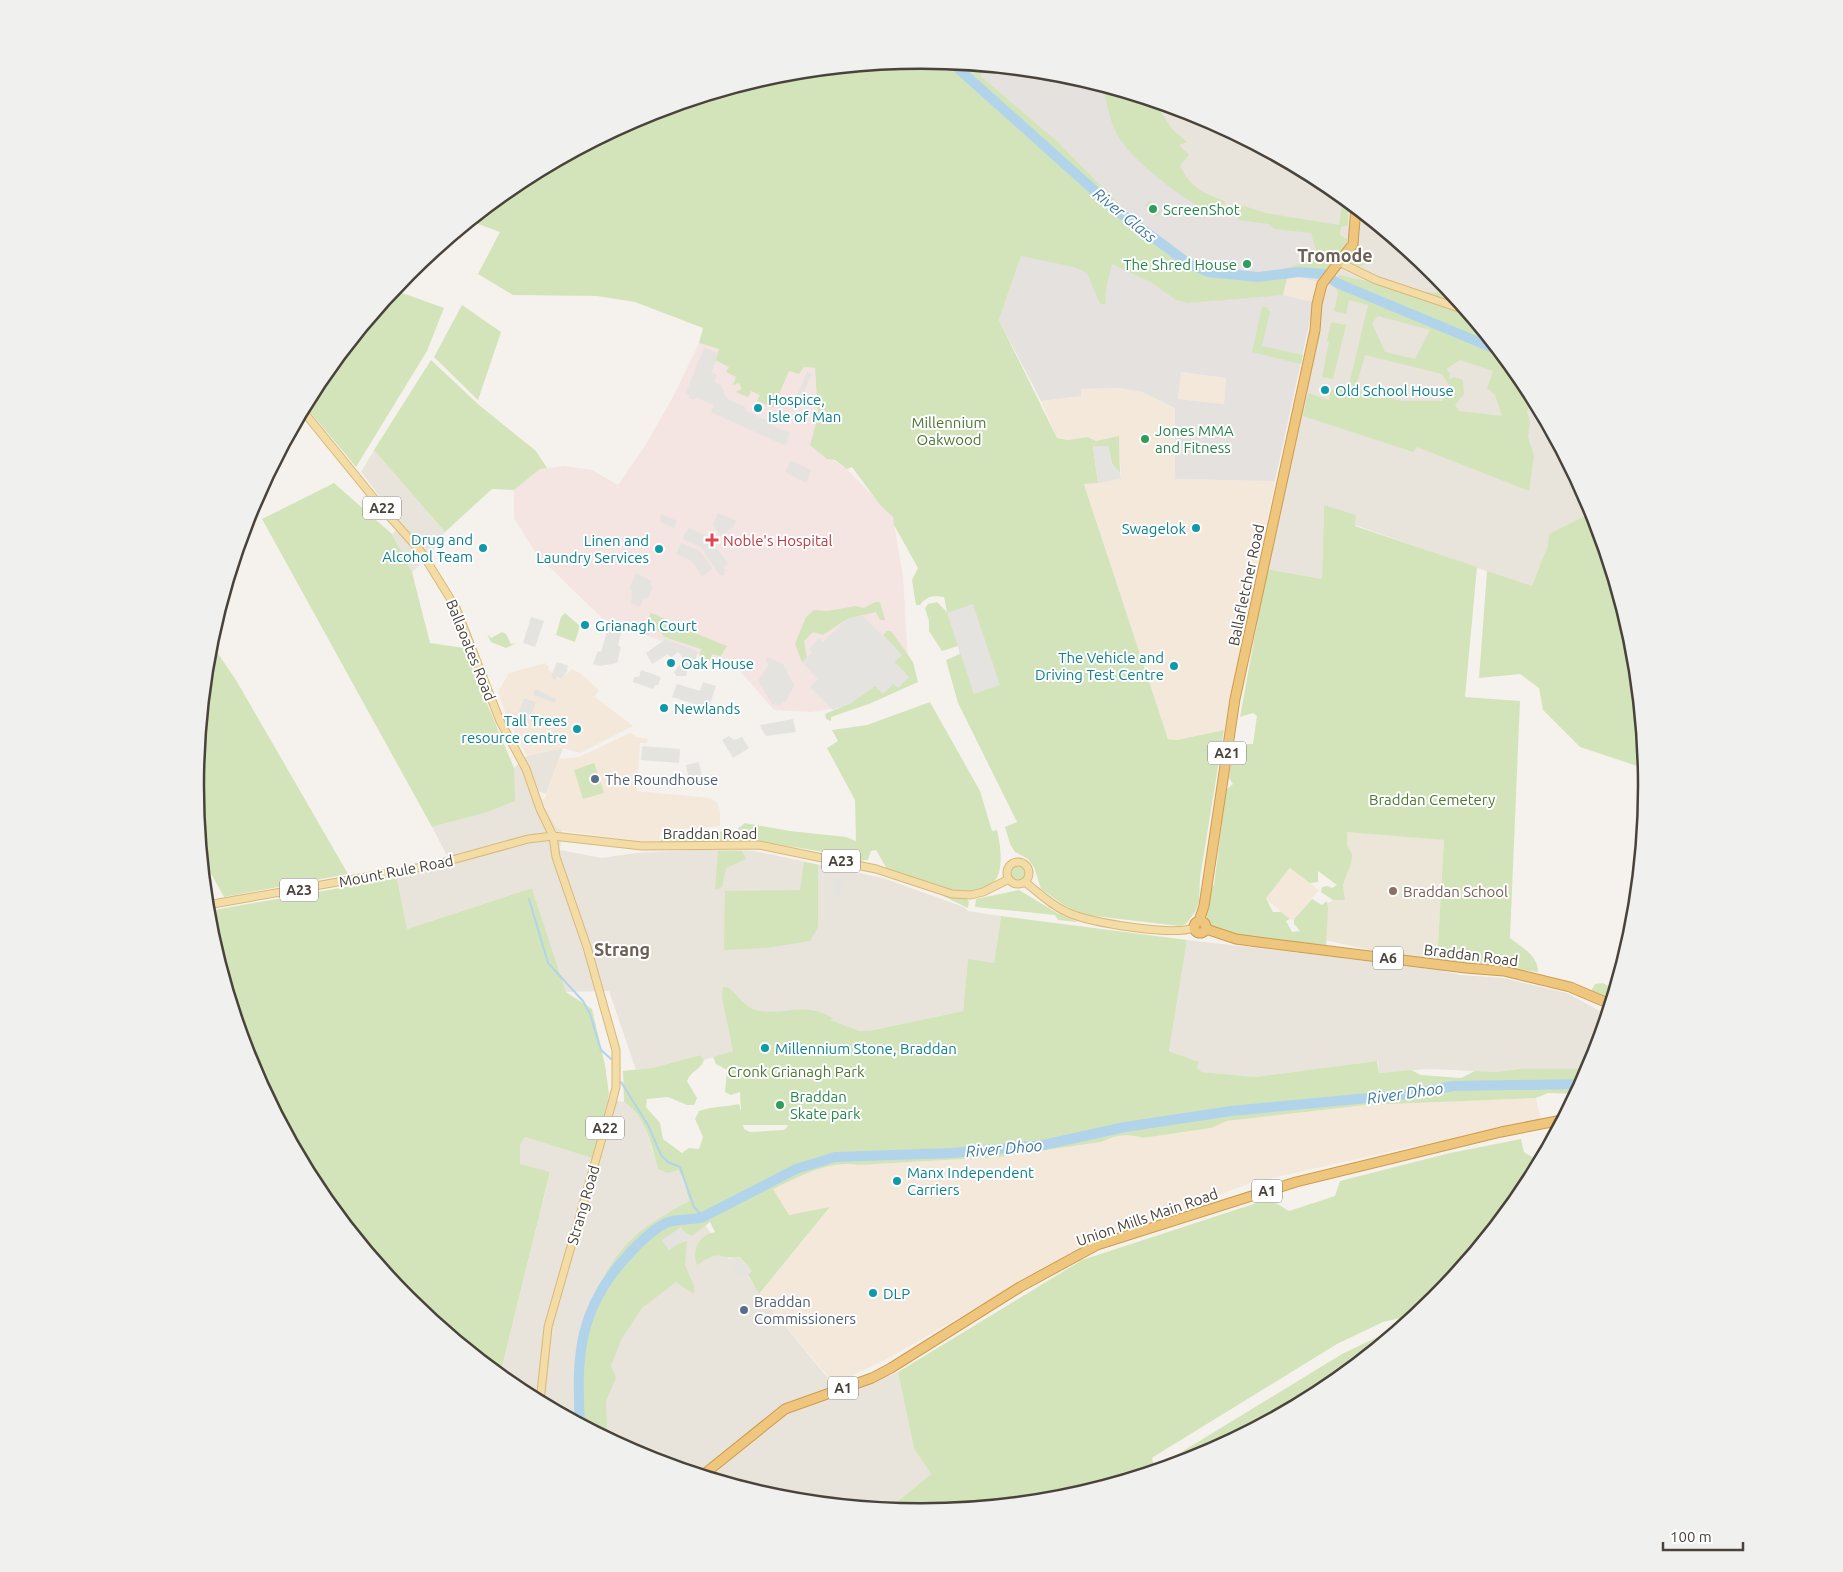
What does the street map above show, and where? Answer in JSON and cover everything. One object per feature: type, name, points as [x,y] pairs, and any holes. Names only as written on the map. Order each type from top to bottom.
[{"type":"highway","name":"A21","points":[[1340,263],[1355,239],[1356,215]]},
{"type":"highway","name":"Ballafletcher Road","points":[[1197,925],[1204,906],[1235,699],[1286,471],[1315,330],[1316,304],[1323,282],[1340,263]]},
{"type":"highway","name":"Braddan Road","points":[[1197,925],[1205,924],[1206,929],[1220,935],[1251,941],[1504,971],[1570,987],[1605,1002]]},
{"type":"highway","name":"Union Mills Main Road","points":[[709,1470],[785,1409],[872,1378],[1020,1287],[1097,1245],[1296,1182],[1501,1132],[1555,1121]]},
{"type":"main road","points":[[1340,263],[1376,280],[1455,307]]},
{"type":"main road","name":"Ballaoates Road","points":[[307,415],[382,508],[422,553],[441,580],[456,608],[500,721],[526,769],[540,809],[553,836]]},
{"type":"main road","name":"Braddan Road","points":[[553,836],[642,846],[760,845],[876,869],[952,894],[983,892],[1009,879]]},
{"type":"main road","name":"Mount Rule Road","points":[[214,904],[434,865],[528,839],[553,836]]},
{"type":"main road","name":"Strang Road","points":[[541,1393],[548,1327],[612,1103],[617,1065],[616,1050],[590,956],[556,857],[553,836]]},
{"type":"main road","points":[[1019,862],[1026,865],[1029,871],[1025,882],[1014,884],[1009,879],[1007,873],[1009,866],[1019,862]]},
{"type":"main road","points":[[1025,882],[1050,903],[1086,919],[1177,932],[1197,925]]},
{"type":"shaded area","points":[[983,72],[1015,75],[1109,94],[1191,199],[1237,216],[1331,233],[1319,282],[1294,276],[1264,276],[1212,269],[1187,258],[1123,208],[1057,141],[981,76]]},
{"type":"shaded area","points":[[1136,102],[1196,123],[1239,143],[1280,165],[1320,190],[1358,217],[1394,247],[1429,279],[1461,313],[1491,349],[1543,427],[1565,469],[1589,525],[1548,545],[1532,587],[1355,525],[1355,515],[1324,505],[1322,579],[1267,569],[1333,232],[1237,216],[1191,199]]},
{"type":"shaded area","points":[[1021,256],[1112,263],[1152,283],[1283,295],[1314,302],[1275,481],[1175,479],[1175,408],[1142,392],[1119,388],[1081,389],[1081,396],[1041,401],[999,320]],"holes":[[[1181,372],[1226,378],[1224,404],[1178,399]]]},
{"type":"shaded area","points":[[1294,276],[1319,282],[1314,302],[1283,295],[1287,279]]},
{"type":"shaded area","name":"Noble's Hospital","points":[[699,343],[754,359],[815,368],[818,416],[810,445],[847,469],[893,517],[903,577],[909,677],[851,706],[811,712],[774,710],[738,669],[603,619],[537,555],[514,518],[514,490],[540,469],[564,466],[592,470],[618,485],[645,446],[675,393]]},
{"type":"shaded area","points":[[704,348],[718,353],[712,372],[717,375],[714,382],[721,385],[726,398],[745,407],[746,411],[768,421],[768,424],[790,433],[787,443],[784,445],[711,412],[714,405],[696,397],[694,400],[689,398],[690,395],[686,393]]},
{"type":"shaded area","points":[[807,372],[812,374],[801,398],[797,396]]},
{"type":"shaded area","points":[[1181,372],[1226,378],[1224,404],[1178,399]]},
{"type":"shaded area","points":[[1119,388],[1142,392],[1175,408],[1175,479],[1275,481],[1224,730],[1177,740],[1168,739],[1084,483],[1121,479],[1119,437],[1096,441],[1088,437],[1068,440],[1057,438],[1041,401],[1080,396],[1081,389]]},
{"type":"shaded area","points":[[1093,446],[1108,446],[1112,464],[1120,473],[1121,479],[1098,483]]},
{"type":"shaded area","points":[[374,450],[445,532],[429,557],[412,572],[392,534],[402,525],[361,472]]},
{"type":"shaded area","points":[[793,461],[811,470],[806,483],[785,472],[790,462]]},
{"type":"shaded area","points":[[718,513],[736,521],[733,527],[721,536],[713,525]]},
{"type":"shaded area","points":[[661,514],[677,521],[674,528],[660,522]]},
{"type":"shaded area","points":[[688,528],[709,537],[728,564],[723,568],[726,570],[723,576],[719,574],[701,547],[683,539]]},
{"type":"shaded area","points":[[681,543],[700,551],[712,569],[702,576],[692,561],[676,554]]},
{"type":"shaded area","points":[[636,573],[652,581],[650,585],[653,587],[647,599],[644,598],[639,607],[631,603],[632,591],[629,589]]},
{"type":"shaded area","points":[[973,604],[1000,685],[974,694],[947,613]]},
{"type":"shaded area","points":[[862,615],[902,655],[894,662],[909,677],[898,688],[893,684],[883,694],[875,686],[851,703],[833,710],[810,687],[818,679],[802,662],[812,653],[809,649],[819,638],[823,642],[847,619]]},
{"type":"shaded area","points":[[531,617],[544,621],[535,647],[523,643]]},
{"type":"shaded area","points":[[610,620],[623,626],[618,645],[621,647],[617,663],[600,666],[593,664],[598,651],[601,652]]},
{"type":"shaded area","points":[[666,639],[698,652],[695,661],[682,657],[678,652],[671,658],[668,654],[652,664],[646,653]]},
{"type":"shaded area","points":[[767,657],[783,664],[794,685],[786,701],[778,706],[776,703],[773,705],[758,681],[768,666]]},
{"type":"shaded area","points":[[683,661],[689,663],[686,676],[676,676],[674,672]]},
{"type":"shaded area","points":[[557,662],[569,666],[561,679],[557,677],[555,680],[551,676]]},
{"type":"shaded area","points":[[545,663],[549,667],[548,670],[553,673],[551,676],[560,679],[572,669],[580,673],[599,690],[595,697],[633,726],[580,753],[562,748],[527,756],[507,718],[498,692],[509,673]]},
{"type":"shaded area","points":[[641,670],[661,677],[658,685],[655,685],[653,689],[633,682],[634,677],[639,677]]},
{"type":"shaded area","points":[[703,682],[716,686],[710,704],[705,703],[704,707],[672,697],[677,684],[700,691]]},
{"type":"shaded area","points":[[535,689],[556,699],[555,703],[533,695]]},
{"type":"shaded area","points":[[524,698],[536,702],[530,719],[518,715]]},
{"type":"shaded area","points":[[793,719],[796,732],[766,736],[760,725]]},
{"type":"shaded area","points":[[630,733],[636,737],[648,739],[647,743],[640,743],[637,791],[710,798],[717,803],[720,811],[720,826],[660,832],[659,842],[645,842],[562,831],[556,827],[541,800],[545,798],[559,759],[579,757]]},
{"type":"shaded area","points":[[729,736],[734,740],[742,737],[749,748],[733,758],[722,740]]},
{"type":"shaded area","points":[[642,746],[680,749],[679,763],[641,760]]},
{"type":"shaded area","name":"Strang","points":[[563,748],[546,794],[538,791],[544,807],[562,831],[560,850],[602,858],[636,853],[708,849],[755,851],[883,878],[964,907],[968,911],[1001,916],[994,963],[968,960],[963,1011],[868,1031],[860,1031],[818,1016],[733,1051],[704,1060],[700,1055],[652,1068],[636,1070],[609,991],[566,992],[532,888],[407,929],[397,878],[452,865],[432,827],[488,812],[514,801],[514,768],[527,756]]},
{"type":"shaded area","points":[[699,762],[703,782],[690,784],[686,765]]},
{"type":"shaded area","name":"Braddan School","points":[[1347,831],[1444,840],[1437,960],[1369,950],[1325,940],[1328,903],[1333,900],[1345,900],[1343,886],[1351,864],[1347,847]]},
{"type":"shaded area","points":[[1291,868],[1319,890],[1292,921],[1265,898]]},
{"type":"shaded area","points":[[841,877],[841,895],[834,896],[833,878]]},
{"type":"shaded area","points":[[1187,940],[1380,962],[1461,975],[1503,978],[1567,993],[1602,1012],[1580,1069],[1519,1069],[1496,1072],[1429,1069],[1379,1073],[1378,1061],[1255,1077],[1202,1072],[1197,1068],[1199,1062],[1169,1051]]},
{"type":"shaded area","points":[[1536,1098],[1542,1123],[1411,1147],[1250,1183],[1072,1253],[885,1360],[834,1384],[759,1294],[830,1208],[788,1215],[772,1189],[822,1167],[849,1163],[858,1165],[999,1157],[1101,1142],[1112,1136],[1134,1135],[1143,1138],[1211,1128],[1227,1121],[1366,1105]]},
{"type":"shaded area","points":[[607,1099],[624,1102],[631,1107],[644,1123],[658,1169],[678,1170],[683,1178],[689,1202],[729,1259],[740,1257],[752,1271],[748,1276],[759,1294],[840,1393],[898,1372],[914,1449],[931,1474],[896,1502],[828,1497],[736,1479],[647,1449],[604,1429],[563,1407],[502,1367],[550,1173],[520,1164],[520,1145],[525,1137],[593,1157]]},
{"type":"shaded area","points":[[681,1227],[688,1237],[669,1250],[662,1240]]},
{"type":"shaded area","points":[[739,1259],[748,1274],[740,1279],[731,1263]]},
{"type":"green space","name":"Millennium Oakwood","points":[[922,69],[983,72],[981,76],[1057,141],[1123,208],[1187,258],[1212,269],[1264,276],[1318,257],[1311,233],[1274,229],[1269,224],[1238,220],[1238,207],[1244,206],[1266,213],[1339,225],[1342,206],[1348,210],[1348,225],[1341,227],[1340,235],[1347,239],[1347,248],[1321,279],[1304,276],[1287,279],[1283,295],[1188,303],[1176,300],[1152,283],[1112,264],[1106,290],[1106,304],[1100,304],[1087,273],[1074,267],[1021,256],[999,320],[1057,438],[1068,440],[1088,437],[1096,441],[1119,436],[1120,473],[1112,464],[1108,446],[1093,446],[1098,483],[1084,484],[1168,739],[1177,740],[1224,730],[1200,878],[1199,902],[1195,912],[1186,924],[1179,926],[1086,915],[1065,906],[1041,889],[1034,867],[1028,859],[1015,852],[1010,844],[1005,827],[1017,822],[958,703],[946,660],[960,654],[958,646],[942,651],[929,631],[929,621],[925,608],[928,604],[937,602],[947,612],[944,597],[930,597],[920,605],[916,605],[912,580],[918,568],[894,525],[893,517],[880,505],[852,467],[847,469],[835,460],[827,459],[810,445],[818,416],[815,368],[804,367],[799,374],[789,371],[773,408],[757,401],[760,395],[751,391],[748,397],[736,392],[742,389],[739,383],[733,385],[736,377],[726,372],[729,367],[715,360],[719,349],[699,343],[703,328],[635,302],[597,296],[513,295],[478,274],[500,232],[477,224],[523,190],[563,165],[647,123],[736,93],[828,75],[875,70]]},
{"type":"green space","points":[[1104,92],[1160,110],[1172,129],[1187,142],[1179,145],[1189,155],[1180,166],[1184,173],[1198,189],[1225,201],[1224,209],[1214,206],[1208,212],[1158,178],[1124,144],[1114,129]]},
{"type":"green space","name":"ScreenShot","points":[[1150,201],[1161,212],[1156,217],[1145,205]]},
{"type":"green space","points":[[1358,237],[1360,250],[1366,264],[1359,267],[1350,262]]},
{"type":"green space","points":[[1339,275],[1418,292],[1442,293],[1491,349],[1530,406],[1527,411],[1530,422],[1528,437],[1534,455],[1529,491],[1417,447],[1413,452],[1303,416],[1308,393],[1329,400],[1331,390],[1348,389],[1368,305],[1349,300],[1346,314],[1334,311],[1338,293],[1334,283]],"holes":[[[1378,316],[1430,330],[1415,359],[1385,352],[1372,323]],[[1365,355],[1442,374],[1451,388],[1442,401],[1402,401],[1355,390]],[[1460,360],[1493,371],[1487,388],[1495,395],[1502,416],[1459,411],[1455,405],[1464,394],[1463,380],[1455,377],[1449,379],[1450,373],[1446,369]]]},
{"type":"green space","points":[[401,293],[444,308],[427,351],[356,467],[310,412],[352,349]]},
{"type":"green space","points":[[462,305],[501,332],[478,400],[434,357]]},
{"type":"green space","points":[[1262,307],[1267,307],[1270,312],[1262,346],[1303,355],[1301,364],[1252,352]]},
{"type":"green space","points":[[1331,322],[1346,325],[1333,379],[1322,377]]},
{"type":"green space","points":[[431,360],[479,405],[536,451],[547,468],[540,469],[514,490],[492,489],[445,532],[374,450]]},
{"type":"green space","points":[[334,483],[392,534],[412,572],[430,643],[464,648],[514,768],[515,801],[488,812],[432,827],[262,519]]},
{"type":"green space","name":"Braddan Cemetery","points":[[1324,505],[1356,515],[1355,526],[1477,567],[1465,697],[1520,701],[1510,938],[1532,956],[1538,972],[1437,960],[1444,840],[1347,832],[1347,846],[1352,854],[1351,864],[1343,885],[1345,900],[1333,900],[1321,892],[1322,887],[1332,888],[1337,885],[1318,871],[1318,882],[1310,883],[1290,868],[1266,898],[1273,912],[1281,912],[1290,919],[1286,921],[1292,932],[1300,931],[1294,924],[1294,919],[1312,899],[1322,905],[1327,901],[1326,947],[1247,938],[1218,929],[1208,923],[1206,903],[1211,888],[1214,885],[1226,790],[1233,784],[1229,778],[1234,744],[1253,744],[1257,716],[1253,713],[1240,717],[1267,569],[1322,579]]},
{"type":"green space","points":[[1585,516],[1601,555],[1625,646],[1633,692],[1638,766],[1580,747],[1543,710],[1539,688],[1520,674],[1479,678],[1487,571],[1532,586],[1548,545],[1549,534]]},
{"type":"green space","points":[[875,602],[880,602],[885,620],[880,620],[876,612],[847,619],[823,635],[813,632],[804,641],[807,658],[802,662],[795,644],[806,617],[814,610],[827,611],[856,606],[864,608]]},
{"type":"green space","points":[[565,613],[580,626],[575,642],[556,635],[561,617]]},
{"type":"green space","points":[[651,613],[727,646],[721,656],[712,654],[710,661],[699,657],[701,649],[664,637],[661,632],[650,628],[648,635],[637,631],[644,626]]},
{"type":"green space","points":[[887,631],[891,631],[913,662],[918,682],[869,704],[831,717],[831,721],[826,719],[825,714],[851,703],[875,686],[894,684],[909,677],[894,662],[902,655],[883,635]]},
{"type":"green space","points":[[502,632],[506,634],[511,644],[517,643],[506,648],[491,642],[487,634],[491,638]]},
{"type":"green space","points":[[217,652],[236,680],[348,874],[224,897],[209,870],[204,786],[210,692]]},
{"type":"green space","points":[[930,702],[980,791],[992,831],[997,830],[1001,860],[996,879],[986,889],[970,892],[950,890],[929,884],[887,869],[876,850],[871,851],[868,860],[858,861],[818,851],[758,841],[659,842],[664,837],[736,830],[745,823],[790,831],[846,837],[856,841],[855,800],[827,748],[838,741],[832,730],[867,725]]},
{"type":"green space","points":[[594,763],[604,793],[583,799],[574,770]]},
{"type":"green space","points":[[718,851],[742,851],[746,859],[726,868],[722,887],[715,890]]},
{"type":"green space","points":[[804,862],[818,865],[818,927],[810,941],[766,948],[724,950],[725,891],[800,890]]},
{"type":"green space","points":[[1018,865],[1026,873],[1018,881],[1010,873]]},
{"type":"green space","points":[[397,878],[407,929],[532,888],[566,992],[592,1009],[605,1065],[609,1094],[593,1158],[525,1137],[520,1145],[520,1164],[550,1172],[502,1367],[449,1325],[414,1293],[382,1259],[352,1223],[300,1145],[278,1103],[242,1017],[229,972],[215,910]]},
{"type":"green space","points":[[1019,890],[1057,913],[1079,922],[1058,920],[1055,915],[975,907],[976,899]]},
{"type":"green space","points":[[943,896],[966,898],[969,902],[968,908]]},
{"type":"green space","name":"Cronk Grianagh Park","points":[[1001,916],[1187,940],[1169,1051],[1199,1062],[1197,1068],[1202,1072],[1255,1077],[1377,1061],[1379,1073],[1411,1070],[1421,1075],[1461,1078],[1475,1071],[1580,1069],[1569,1094],[1548,1093],[1536,1098],[1366,1105],[1227,1121],[1211,1128],[1143,1138],[1121,1136],[1101,1142],[999,1157],[858,1165],[847,1164],[825,1167],[773,1189],[789,1215],[830,1207],[759,1294],[748,1275],[752,1271],[740,1257],[716,1256],[697,1265],[695,1254],[698,1244],[705,1236],[715,1232],[710,1222],[692,1236],[683,1231],[668,1245],[676,1245],[687,1241],[685,1265],[694,1286],[694,1294],[676,1282],[642,1308],[622,1338],[611,1366],[616,1378],[606,1401],[607,1430],[574,1413],[579,1350],[584,1327],[600,1283],[612,1263],[632,1238],[656,1220],[689,1201],[683,1178],[678,1170],[668,1173],[658,1169],[643,1123],[632,1108],[624,1102],[623,1071],[652,1068],[700,1055],[704,1060],[703,1063],[687,1081],[697,1098],[694,1105],[687,1105],[668,1097],[647,1099],[646,1107],[660,1123],[663,1139],[682,1153],[689,1148],[699,1149],[703,1137],[695,1119],[699,1111],[739,1104],[741,1112],[740,1092],[731,1095],[725,1092],[727,1070],[716,1064],[713,1057],[733,1051],[722,997],[723,987],[729,988],[745,1004],[756,1010],[776,1012],[812,1010],[833,1018],[830,1020],[860,1031],[868,1031],[963,1011],[968,959],[994,963]],"holes":[[[743,1125],[788,1126],[784,1130],[750,1132],[744,1129]]]},
{"type":"green space","points":[[1603,983],[1610,987],[1606,999],[1591,991],[1595,984]]},
{"type":"green space","points":[[1521,1139],[1524,1152],[1534,1158],[1491,1223],[1461,1259],[1429,1293],[1402,1317],[1383,1322],[1337,1344],[1152,1458],[1154,1464],[1107,1479],[1015,1497],[968,1502],[896,1502],[931,1474],[914,1449],[898,1372],[1082,1260],[1269,1199],[1289,1211],[1335,1196],[1340,1181],[1450,1153]]},
{"type":"green space","points":[[1382,1335],[1320,1382],[1280,1407],[1239,1429],[1172,1458],[1342,1354]]},
{"type":"waterway","name":"River Glass","points":[[960,70],[1115,209],[1189,264],[1208,272],[1258,277],[1299,272],[1324,274],[1337,283],[1489,346]]},
{"type":"waterway","points":[[529,899],[548,963],[583,1001],[590,1014],[601,1050],[611,1059]]},
{"type":"waterway","points":[[621,1082],[648,1125],[661,1155],[668,1162],[680,1167],[694,1207],[703,1217]]},
{"type":"waterway","name":"River Dhoo","points":[[580,1416],[579,1375],[584,1333],[590,1313],[599,1294],[628,1255],[650,1233],[666,1223],[703,1217],[796,1169],[835,1157],[951,1153],[1043,1145],[1125,1127],[1231,1111],[1410,1094],[1453,1086],[1573,1084]]},
{"type":"place","name":"ScreenShot","points":[[1153,209]]},
{"type":"place","name":"The Shred House","points":[[1247,264]]},
{"type":"place","name":"Old School House","points":[[1325,390]]},
{"type":"place","name":"Hospice, Isle of Man","points":[[758,408]]},
{"type":"place","name":"Jones MMA and Fitness","points":[[1145,439]]},
{"type":"place","name":"Swagelok","points":[[1196,528]]},
{"type":"place","name":"Noble's Hospital","points":[[712,540]]},
{"type":"place","name":"Drug and Alcohol Team","points":[[483,548]]},
{"type":"place","name":"Linen and Laundry Services","points":[[659,549]]},
{"type":"place","name":"Grianagh Court","points":[[585,625]]},
{"type":"place","name":"Oak House","points":[[671,663]]},
{"type":"place","name":"The Vehicle and Driving Test Centre","points":[[1174,666]]},
{"type":"place","name":"Newlands","points":[[664,708]]},
{"type":"place","name":"Tall Trees resource centre","points":[[577,729]]},
{"type":"place","name":"The Roundhouse","points":[[595,779]]},
{"type":"place","name":"Braddan School","points":[[1393,891]]},
{"type":"place","name":"Millennium Stone, Braddan","points":[[765,1048]]},
{"type":"place","name":"Braddan Skate park","points":[[780,1105]]},
{"type":"place","name":"Manx Independent Carriers","points":[[897,1181]]},
{"type":"place","name":"DLP","points":[[873,1293]]},
{"type":"place","name":"Braddan Commissioners","points":[[744,1310]]},
{"type":"district","name":"Tromode","points":[[1335,255]]},
{"type":"district","name":"Strang","points":[[622,949]]}]
